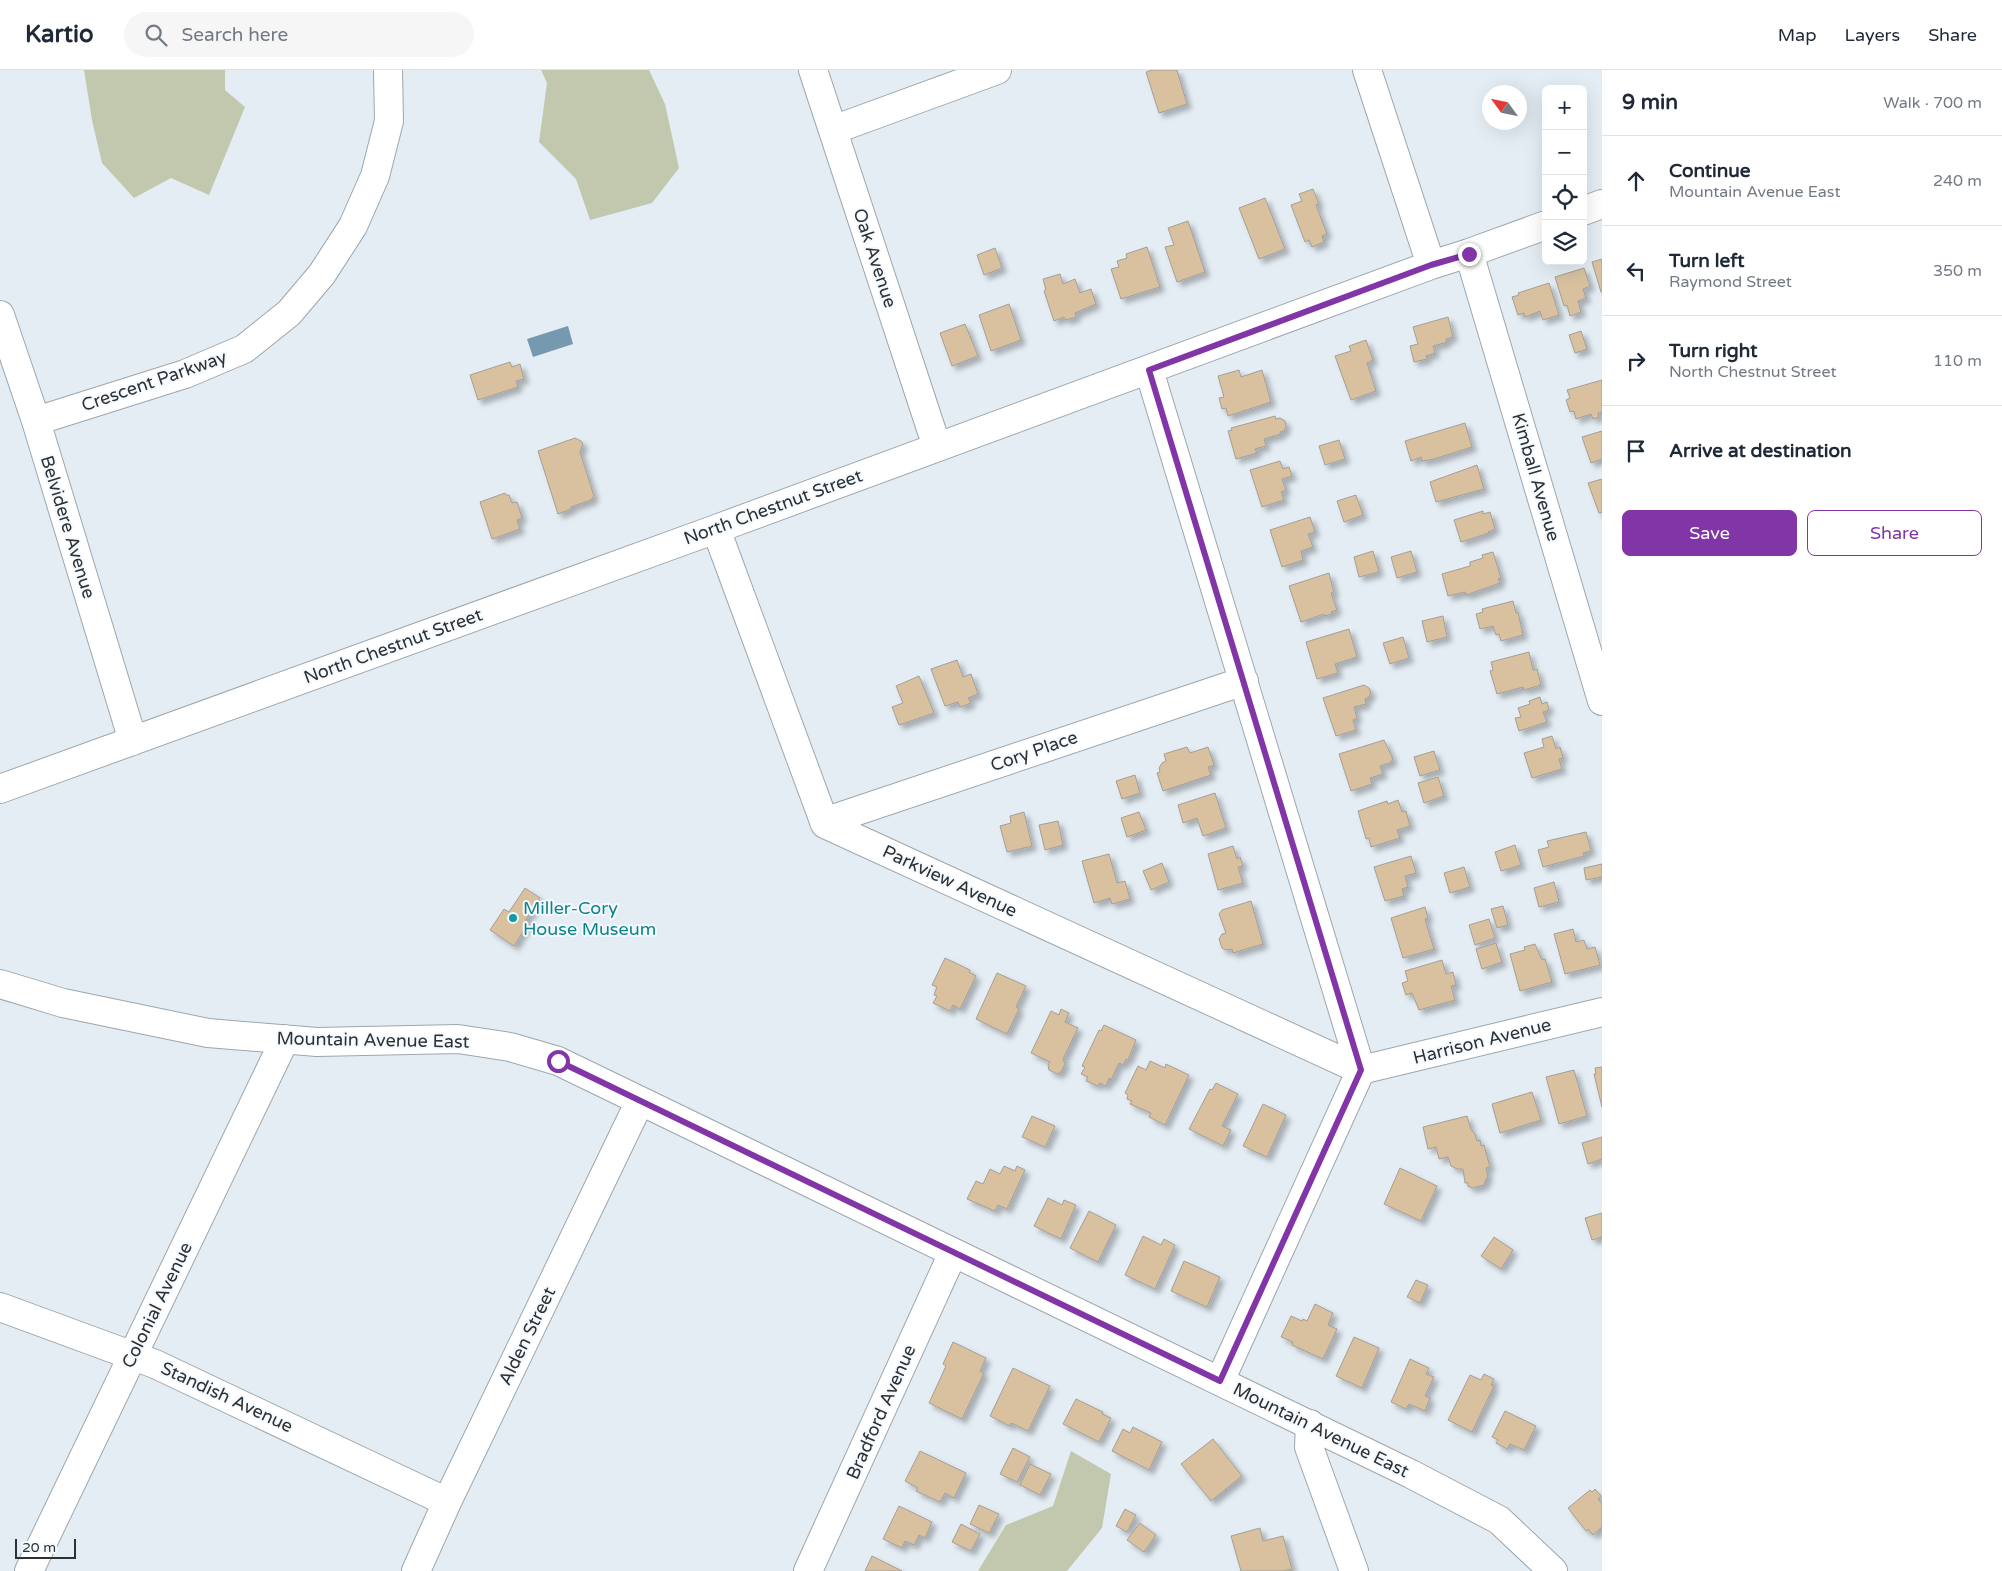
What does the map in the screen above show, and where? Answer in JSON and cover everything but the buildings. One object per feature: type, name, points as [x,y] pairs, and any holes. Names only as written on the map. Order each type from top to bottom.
[{"type":"street","name":"Crescent Parkway","points":[[36,421],[202,367],[244,349],[289,313],[322,274],[353,226],[375,176],[390,121],[388,70]]},
{"type":"street","name":"Oak Avenue","points":[[813,70],[937,447]]},
{"type":"street","points":[[833,130],[997,70]]},
{"type":"street","points":[[1367,70],[1431,265]]},
{"type":"street","points":[[1587,210],[1602,204]]},
{"type":"street","name":"North Chestnut Street","points":[[0,789],[716,529],[1431,265],[1469,254],[1542,227]]},
{"type":"street","name":"Kimball Avenue","points":[[1469,254],[1602,701]]},
{"type":"street","name":"Belvidere Avenue","points":[[0,315],[36,421],[133,741]]},
{"type":"street","points":[[1149,370],[1361,1070],[1220,1381]]},
{"type":"street","points":[[716,529],[824,822]]},
{"type":"street","name":"Cory Place","points":[[824,822],[1244,681]]},
{"type":"street","name":"Parkview Avenue","points":[[824,822],[1361,1070]]},
{"type":"street","name":"Mountain Avenue East","points":[[0,984],[63,1003],[208,1033],[317,1042],[458,1039],[510,1047],[558,1061],[1411,1474],[1499,1520],[1553,1571]]},
{"type":"street","name":"Harrison Avenue","points":[[1361,1070],[1602,1012]]},
{"type":"street","name":"Colonial Avenue","points":[[29,1571],[285,1039]]},
{"type":"street","name":"Alden Street","points":[[416,1571],[447,1502],[640,1102]]},
{"type":"street","name":"Bradford Avenue","points":[[808,1571],[953,1252]]},
{"type":"street","name":"Standish Avenue","points":[[0,1307],[155,1364],[447,1502]]},
{"type":"street","points":[[1310,1424],[1309,1447],[1354,1571]]},
{"type":"green space","points":[[84,70],[225,70],[225,90],[245,107],[209,195],[171,178],[134,198],[102,163],[92,120]]},
{"type":"green space","points":[[541,70],[649,70],[665,104],[679,168],[652,203],[590,220],[576,179],[539,142],[547,83]]},
{"type":"green space","points":[[1071,1451],[1111,1474],[1102,1528],[1067,1571],[978,1571],[1006,1525],[1053,1506]]},
{"type":"water","points":[[568,326],[573,344],[533,357],[527,339]]},
{"type":"place","name":"Miller-Cory House Museum","points":[[513,918]]},
{"type":"route","points":[[558,1061],[1220,1381],[1361,1070],[1149,370],[1431,265],[1469,254]]}]
